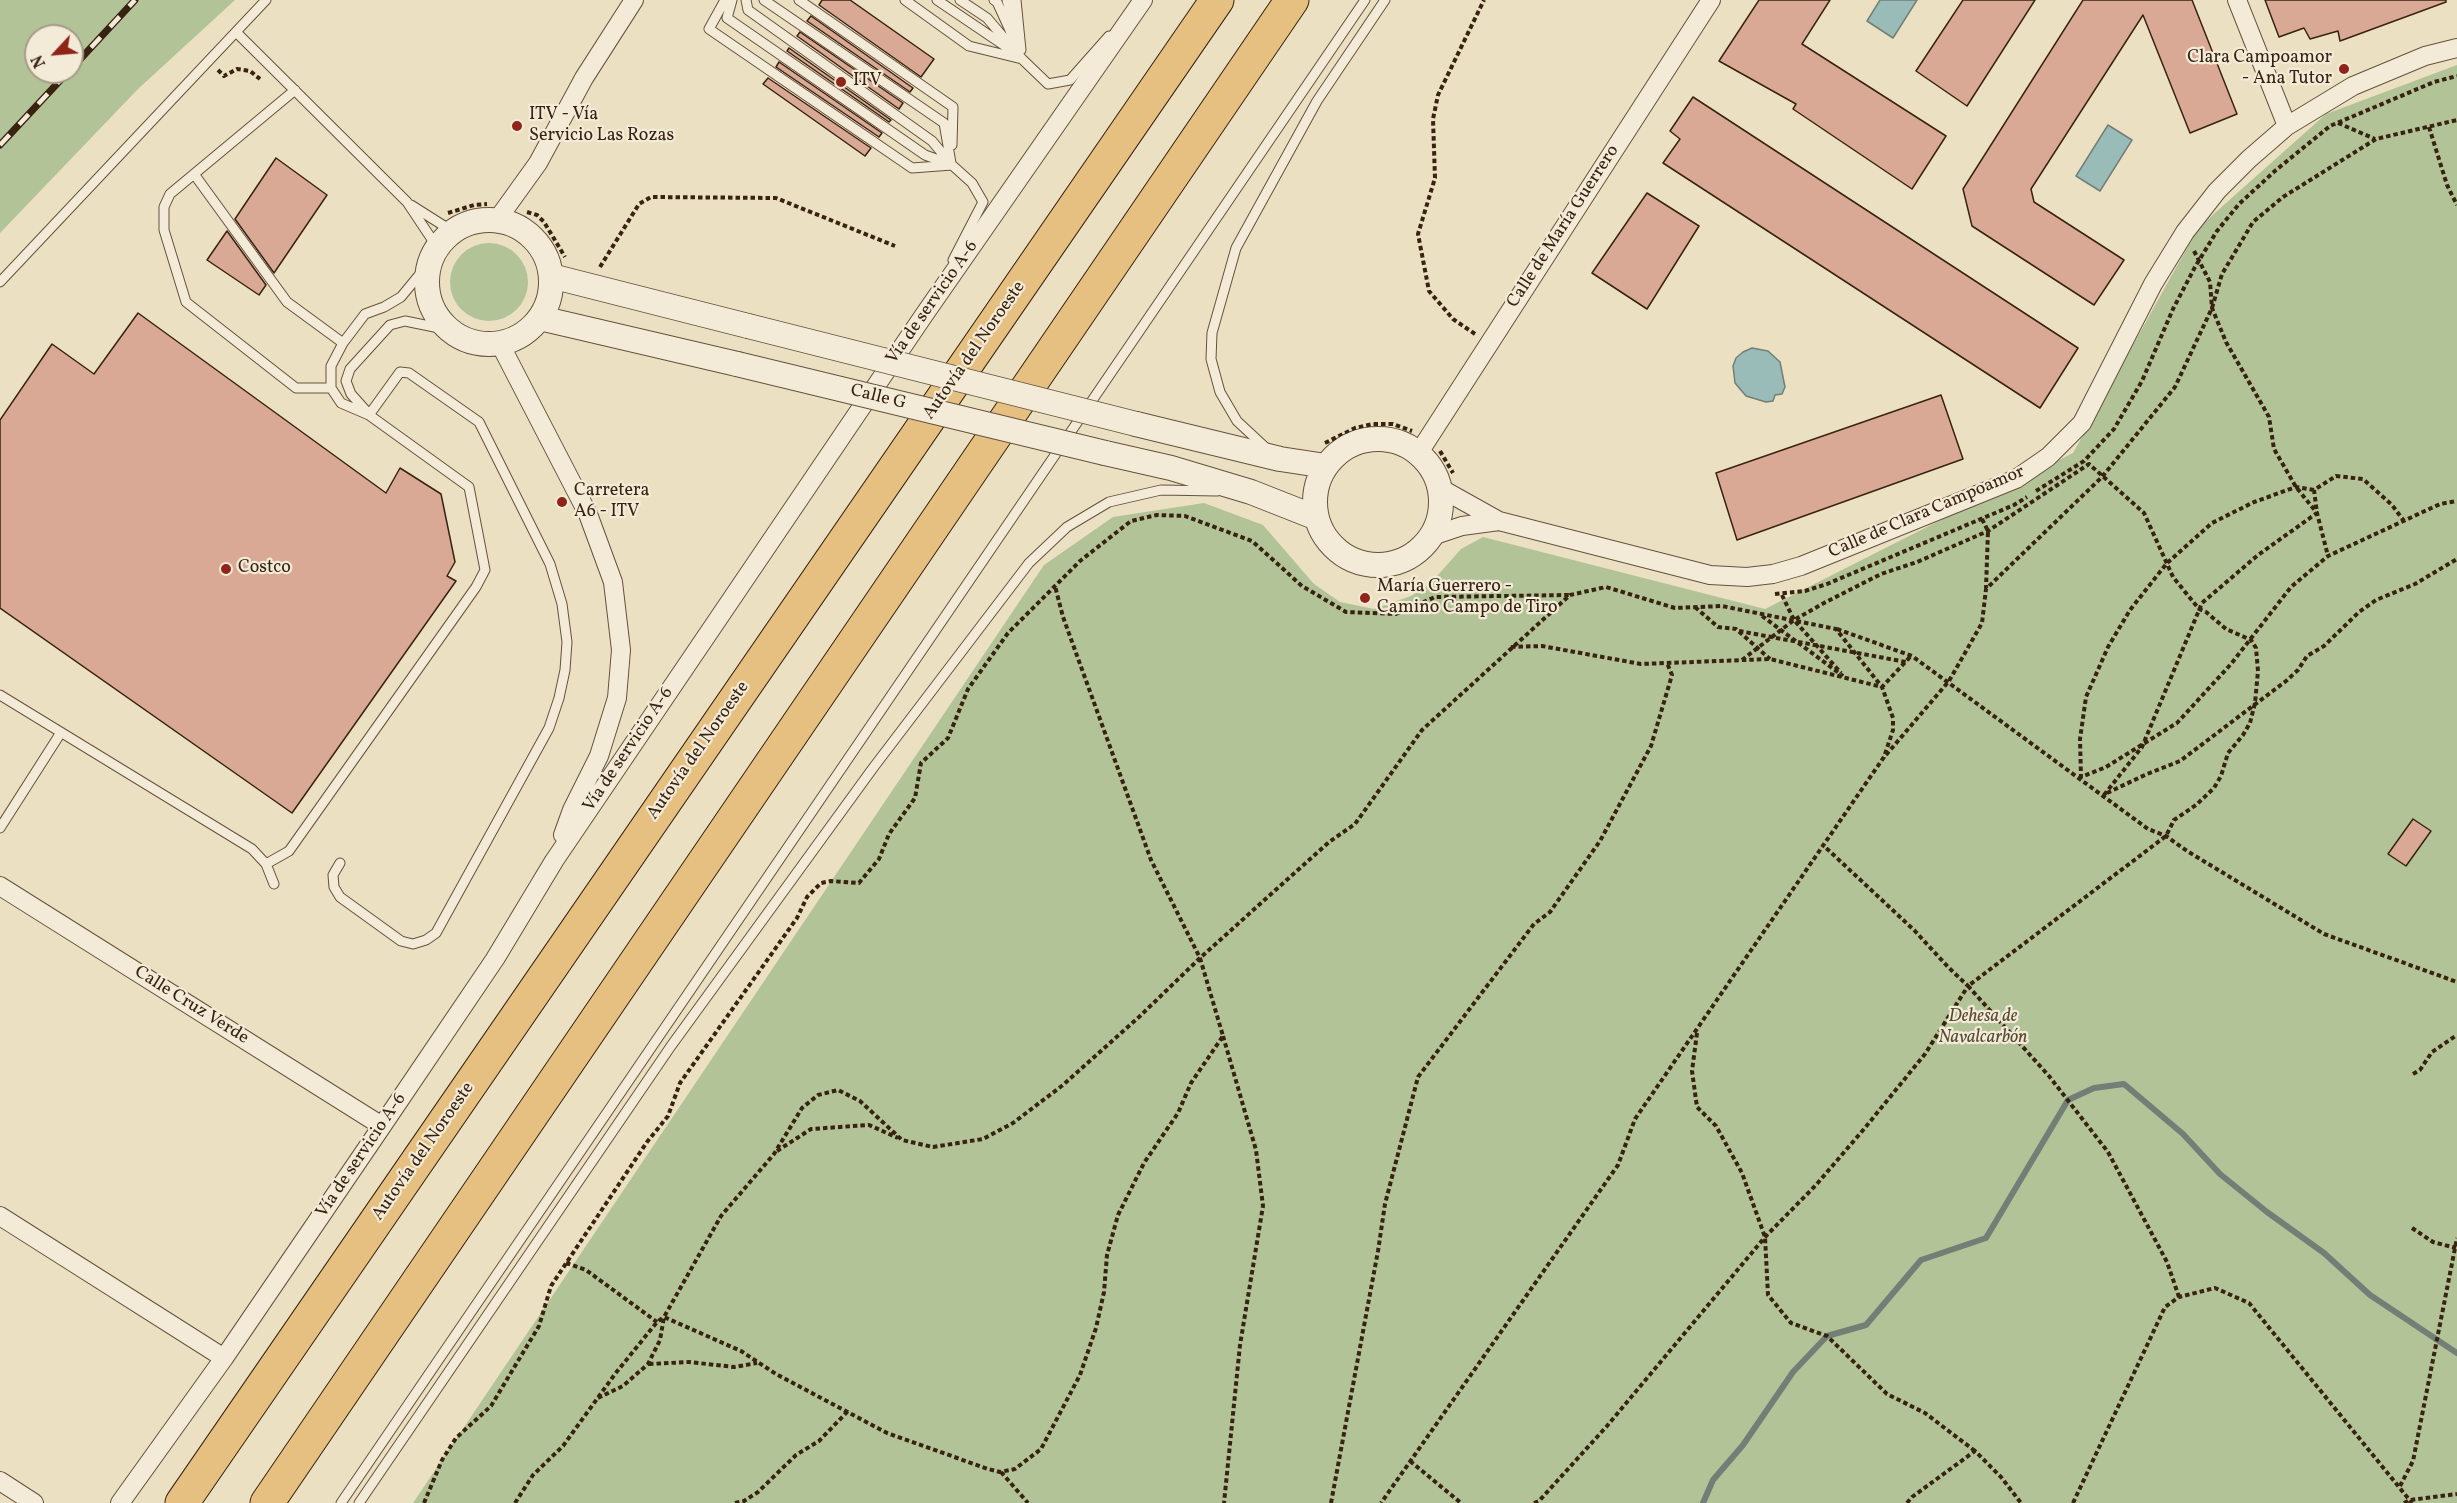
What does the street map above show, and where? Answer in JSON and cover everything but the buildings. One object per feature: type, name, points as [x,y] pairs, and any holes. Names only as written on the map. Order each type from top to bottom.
[{"type":"highway","name":"Autovía del Noroeste","points":[[182,1503],[1216,0]]},
{"type":"highway","points":[[267,1503],[1292,0]]},
{"type":"highway","points":[[945,509],[975,484],[1307,0]]},
{"type":"street","points":[[496,212],[528,233],[539,245],[547,260],[561,270],[540,318],[529,330],[516,339],[500,344],[482,344],[464,339],[449,330],[436,316],[429,299],[427,281],[441,239],[466,224],[482,220],[496,212],[538,163],[585,78],[634,0]]},
{"type":"street","name":"Vía de servicio A-6","points":[[120,1503],[224,1358],[382,1126],[495,959],[554,861],[924,315],[1142,0]]},
{"type":"street","name":"Calle de María Guerrero","points":[[1418,454],[1711,0]]},
{"type":"street","points":[[2237,0],[2287,126]]},
{"type":"street","name":"Calle de Clara Campoamor","points":[[1440,488],[1499,521],[1710,575],[1747,577],[1773,574],[1801,566],[2016,479],[2048,457],[2082,423],[2153,284],[2185,232],[2217,191],[2249,159],[2287,126],[2353,86],[2392,68],[2457,48]]},
{"type":"street","name":"Calle G","points":[[561,270],[748,326],[1136,424],[1280,459],[1322,457]]},
{"type":"street","name":"Calle G","points":[[540,318],[586,326],[1171,468],[1251,492],[1317,518]]},
{"type":"street","points":[[500,344],[588,514],[613,582],[621,650],[617,698],[602,746],[572,810],[554,861]]},
{"type":"street","points":[[1372,440],[1389,440],[1404,445],[1418,454],[1429,465],[1440,488],[1438,520],[1432,536],[1421,549],[1407,559],[1390,564],[1373,565],[1354,561],[1338,550],[1325,536],[1317,518],[1316,491],[1322,457],[1356,443],[1372,440]]},
{"type":"street","name":"Calle de Clara Campoamor","points":[[1432,536],[1462,526],[1499,521]]},
{"type":"street","name":"Calle Cruz Verde","points":[[0,886],[382,1126]]},
{"type":"street","points":[[0,1216],[224,1358]]},
{"type":"street","points":[[0,1481],[34,1503]]},
{"type":"lane","points":[[0,282],[266,0]]},
{"type":"lane","points":[[726,0],[709,29],[912,168],[952,165]]},
{"type":"lane","points":[[732,0],[727,18],[925,155],[952,165]]},
{"type":"lane","points":[[746,0],[748,10],[932,141],[952,165],[972,183],[983,202],[924,315]]},
{"type":"lane","points":[[764,0],[944,123],[952,165]]},
{"type":"lane","points":[[799,0],[953,107],[952,165]]},
{"type":"lane","points":[[904,0],[969,46],[1022,59]]},
{"type":"lane","points":[[937,0],[1022,59]]},
{"type":"lane","points":[[960,0],[987,18],[1022,59],[1048,84],[1070,80],[1142,0]]},
{"type":"lane","points":[[994,0],[997,2],[1022,59]]},
{"type":"lane","points":[[1007,0],[1022,59]]},
{"type":"lane","points":[[1016,0],[1022,59]]},
{"type":"lane","points":[[341,1503],[1365,0]]},
{"type":"lane","points":[[1280,459],[1237,421],[1220,392],[1211,359],[1212,333],[1236,248],[1317,101],[1385,0]]},
{"type":"lane","points":[[236,32],[407,202],[441,239]]},
{"type":"lane","points":[[295,90],[170,194],[164,207],[164,230],[186,302],[296,388],[331,388]]},
{"type":"lane","points":[[194,174],[287,302],[343,343]]},
{"type":"lane","points":[[407,202],[441,239]]},
{"type":"lane","points":[[266,864],[289,851],[476,587],[485,570],[469,487],[369,415],[341,403],[331,388],[332,366],[343,343],[365,314],[401,297],[441,239]]},
{"type":"lane","points":[[369,415],[351,394],[346,381],[350,369],[390,325],[405,321],[449,330]]},
{"type":"lane","points":[[340,863],[333,875],[334,887],[340,897],[401,941],[413,944],[426,940],[436,933],[549,728],[560,698],[566,661],[567,642],[562,604],[550,564],[479,422],[409,373],[400,372],[369,415]]},
{"type":"lane","points":[[359,1503],[671,1046],[866,777],[1029,563],[1067,527],[1108,502],[1161,489],[1251,492]]},
{"type":"lane","points":[[0,695],[60,734],[252,849],[266,864],[274,884]]},
{"type":"lane","points":[[0,828],[60,734]]},
{"type":"path","points":[[1484,0],[1438,95],[1433,119],[1434,178],[1418,234],[1429,291],[1453,319],[1488,343]]},
{"type":"path","points":[[224,76],[237,69],[250,71],[264,82]]},
{"type":"path","points":[[1846,678],[1794,620],[1782,595],[1827,584],[2014,505],[2084,461],[2114,429],[2142,381],[2173,309],[2200,259],[2217,231],[2239,204],[2330,126],[2434,82],[2457,76]]},
{"type":"path","points":[[2311,110],[2376,139]]},
{"type":"path","points":[[1986,589],[2102,477],[2175,387],[2212,308],[2222,274],[2253,222],[2283,197],[2376,139],[2456,121]]},
{"type":"path","points":[[2429,127],[2447,185],[2457,206]]},
{"type":"path","points":[[596,273],[639,204],[651,197],[776,198],[895,246]]},
{"type":"path","points":[[441,239],[482,203],[496,212]]},
{"type":"path","points":[[526,211],[537,215],[544,222],[552,238],[561,270]]},
{"type":"path","points":[[2185,232],[2210,282],[2212,308],[2243,375],[2269,417],[2274,449],[2296,487],[2317,513]]},
{"type":"path","points":[[1322,457],[1355,428],[1373,424],[1393,424]]},
{"type":"path","points":[[1534,1503],[1539,1501],[1607,1426],[1765,1237],[1816,1185],[1925,1054],[1968,986],[2166,836],[2174,820],[2196,805],[2214,788],[2221,776],[2228,753],[2250,723],[2259,670],[2256,648],[2251,640],[2226,629],[2199,609],[2173,577],[2145,513],[2089,464],[1988,531],[1917,562],[1881,574],[1794,620],[1742,660]]},
{"type":"path","points":[[2081,777],[2080,739],[2086,697],[2108,647],[2130,610],[2167,563],[2212,523],[2254,502],[2296,487],[2314,490],[2336,476],[2363,479],[2392,505],[2404,521]]},
{"type":"path","points":[[2314,490],[2317,513],[2328,556]]},
{"type":"path","points":[[2081,777],[2106,767],[2142,747],[2177,723],[2251,640],[2291,587],[2328,556],[2440,504],[2457,501]]},
{"type":"path","points":[[2104,795],[2142,747],[2202,603],[2258,555],[2317,513]]},
{"type":"path","points":[[424,1503],[442,1460],[456,1438],[491,1406],[539,1326],[551,1286],[647,1142],[668,1116],[680,1083],[797,918],[807,897],[821,883],[831,881],[860,883],[879,859],[889,834],[915,798],[921,764],[948,738],[968,689],[1008,633],[1080,561],[1131,521],[1157,515],[1185,516],[1252,541],[1302,586],[1346,612],[1396,614],[1434,597],[1570,595],[1605,587],[1675,608],[1722,606],[1836,629],[1911,656],[2081,777],[2148,829],[2166,836],[2324,934],[2457,982]]},
{"type":"path","points":[[1383,1502],[1618,1165],[1635,1119],[1697,1032],[1823,845],[1884,757],[1949,681],[1982,623],[1988,531],[1982,519]]},
{"type":"path","points":[[2104,795],[2180,761],[2298,670],[2307,656],[2324,646],[2359,612],[2376,600],[2415,584],[2457,559]]},
{"type":"path","points":[[1055,586],[1063,617],[1151,860],[1200,958],[1256,1149],[1263,1206],[1240,1345],[1224,1503]]},
{"type":"path","points":[[774,1154],[811,1129],[869,1125],[902,1140],[933,1147],[983,1139],[1013,1123],[1063,1085],[1329,842],[1355,824],[1422,730],[1510,647],[1570,595]]},
{"type":"path","points":[[1695,608],[1718,627],[1906,662]]},
{"type":"path","points":[[1760,614],[1846,678]]},
{"type":"path","points":[[1836,629],[1882,687],[1893,718],[1893,730],[1884,757]]},
{"type":"path","points":[[1738,631],[1770,659]]},
{"type":"path","points":[[1510,647],[1542,646],[1641,664],[1770,659],[1882,687]]},
{"type":"path","points":[[1882,687],[1911,656]]},
{"type":"path","points":[[1331,1503],[1378,1251],[1384,1204],[1418,1077],[1534,924],[1550,912],[1600,841],[1651,746],[1672,675],[1666,663]]},
{"type":"path","points":[[1823,845],[1915,931],[2049,1076],[2108,1152],[2167,1262],[2179,1297]]},
{"type":"path","points":[[1697,1032],[1692,1071],[1697,1107],[1716,1126],[1742,1173],[1765,1237],[1768,1295],[1791,1323],[1827,1336],[1887,1394],[1925,1413],[1975,1451],[2001,1477],[2021,1503]]},
{"type":"path","points":[[2413,1074],[2420,1070],[2432,1052],[2457,1035]]},
{"type":"path","points":[[1000,1472],[1015,1469],[1041,1449],[1080,1375],[1096,1328],[1104,1292],[1107,1255],[1118,1215],[1144,1163],[1178,1113],[1191,1083],[1222,1036]]},
{"type":"path","points":[[597,1398],[623,1386],[648,1364],[660,1340],[664,1317],[721,1216],[774,1154],[802,1108],[818,1095],[838,1090],[860,1101],[902,1140]]},
{"type":"path","points":[[2412,1228],[2433,1242],[2456,1248]]},
{"type":"path","points":[[2400,1486],[2414,1461],[2457,1238]]},
{"type":"path","points":[[566,1263],[586,1270],[602,1284],[657,1322]]},
{"type":"path","points":[[2073,1503],[2165,1307],[2179,1297],[2216,1288],[2248,1303],[2411,1502]]},
{"type":"path","points":[[664,1317],[741,1351],[887,1434],[1000,1472],[1028,1503]]},
{"type":"path","points":[[515,1503],[533,1475],[563,1446],[597,1398],[657,1322],[664,1317]]},
{"type":"path","points":[[648,1364],[689,1362],[734,1367],[758,1362]]},
{"type":"path","points":[[735,1503],[744,1501],[758,1492],[796,1455],[819,1441],[848,1411]]},
{"type":"path","points":[[1907,1503],[1975,1451]]},
{"type":"path","points":[[1410,1461],[1461,1503]]},
{"type":"path","points":[[2404,1503],[2457,1494]]},
{"type":"green space","points":[[0,0],[235,0],[138,89],[0,233]]},
{"type":"green space","name":"Dehesa de Navalcarbón","points":[[2457,65],[2457,1503],[413,1503],[1044,565],[1113,517],[1204,503],[1263,525],[1314,584],[1340,602],[1374,609],[1411,596],[1430,584],[1461,549],[1483,537],[1765,609],[2073,453],[2198,228],[2326,114]]},
{"type":"green space","points":[[489,243],[504,246],[517,254],[525,267],[528,282],[525,297],[517,310],[504,318],[489,321],[474,318],[461,310],[453,297],[450,282],[453,267],[461,254],[474,246]]},
{"type":"water","points":[[1880,0],[1917,0],[1893,38],[1867,21]]},
{"type":"water","points":[[2108,125],[2132,140],[2100,191],[2076,176]]},
{"type":"water","points":[[1752,348],[1768,351],[1780,362],[1785,387],[1782,394],[1775,395],[1773,401],[1766,402],[1746,396],[1735,383],[1733,366],[1736,358]]},
{"type":"waterway","points":[[1703,1503],[1713,1480],[1743,1445],[1793,1372],[1827,1336],[1866,1325],[1921,1260],[1986,1238],[2068,1100],[2094,1088],[2124,1084],[2183,1134],[2220,1174],[2267,1212],[2324,1253],[2370,1295],[2457,1353]]},
{"type":"railway","points":[[84,55],[135,0]]},
{"type":"railway","points":[[0,145],[57,84]]},
{"type":"place","name":"Clara Campoamor - Ana Tutor","points":[[2344,69]]},
{"type":"place","name":"ITV","points":[[841,82]]},
{"type":"place","name":"ITV - Vía Servicio Las Rozas","points":[[517,126]]},
{"type":"place","name":"Carretera A6 - ITV","points":[[562,502]]},
{"type":"place","name":"Costco","points":[[226,569]]},
{"type":"place","name":"María Guerrero - Camino Campo de Tiro","points":[[1365,598]]}]
